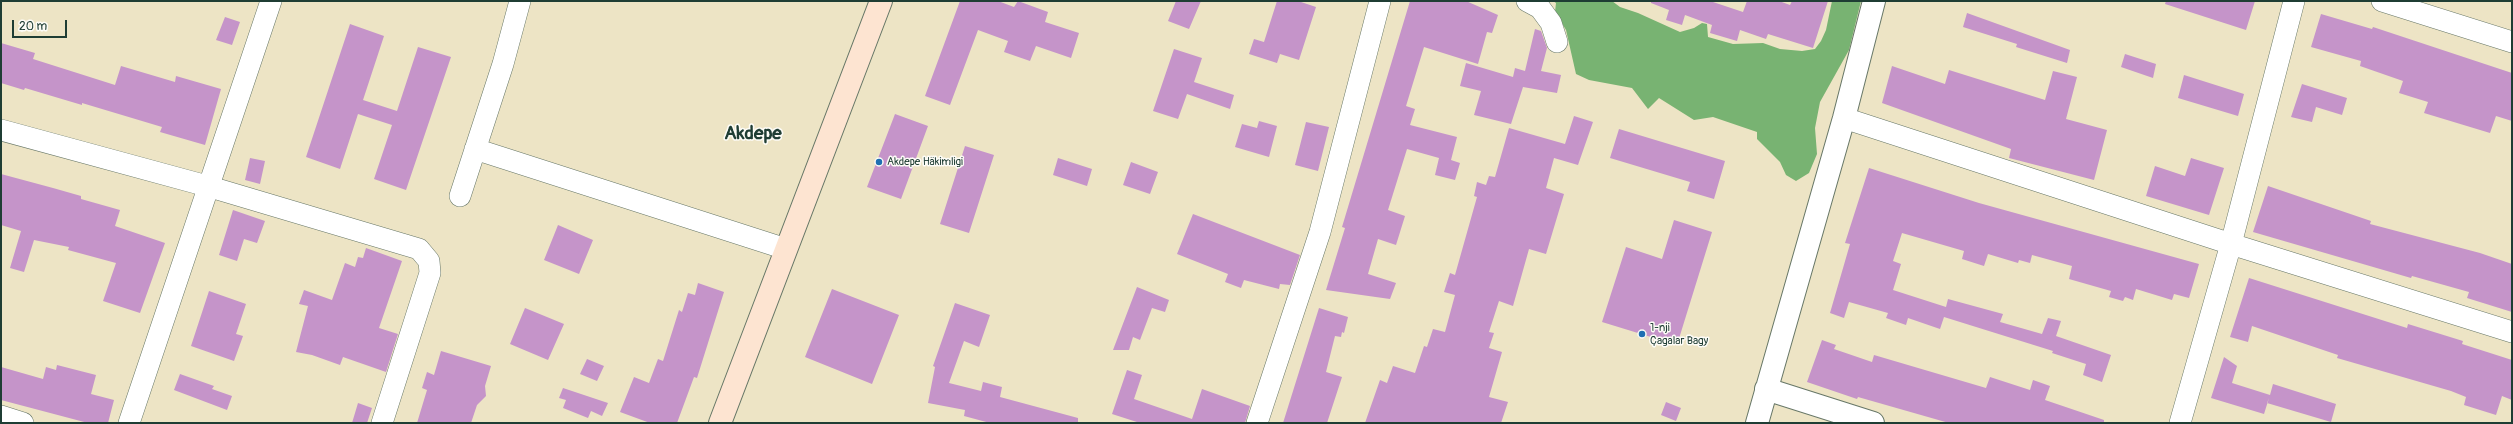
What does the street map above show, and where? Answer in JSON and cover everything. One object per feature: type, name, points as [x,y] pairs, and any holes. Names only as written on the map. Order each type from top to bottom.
[{"type":"main road","points":[[720,423],[881,1]]},
{"type":"street","points":[[129,423],[207,186],[271,1]]},
{"type":"street","points":[[460,196],[504,64],[520,1]]},
{"type":"street","points":[[1257,423],[1320,232],[1380,1]]},
{"type":"street","points":[[1527,1],[1540,8],[1551,22],[1557,42]]},
{"type":"street","points":[[1757,423],[1844,118],[1874,1]]},
{"type":"street","points":[[2180,423],[2231,244],[2294,1]]},
{"type":"street","points":[[2382,1],[2512,42]]},
{"type":"street","points":[[1844,118],[2231,244],[2512,332]]},
{"type":"street","points":[[1,130],[207,186],[419,249],[429,261],[430,273],[382,423]]},
{"type":"street","points":[[475,149],[786,249]]},
{"type":"street","points":[[1766,390],[1873,423]]},
{"type":"street","points":[[1,416],[23,423]]},
{"type":"green space","points":[[1553,1],[1612,1],[1620,7],[1638,13],[1680,32],[1694,28],[1702,23],[1707,24],[1708,37],[1733,44],[1763,43],[1780,49],[1802,51],[1815,49],[1821,41],[1826,30],[1832,1],[1861,1],[1849,50],[1820,102],[1815,128],[1817,154],[1809,173],[1796,181],[1786,175],[1780,162],[1757,139],[1757,132],[1713,117],[1694,120],[1659,98],[1648,109],[1632,88],[1589,80],[1576,74],[1566,30],[1555,12],[1556,3]]},
{"type":"building","points":[[960,1],[998,1],[1014,7],[1018,1],[1048,12],[1045,22],[1079,33],[1071,58],[1036,46],[1030,61],[1004,52],[1008,41],[978,30],[950,105],[925,96]]},
{"type":"building","points":[[1176,1],[1201,1],[1189,29],[1168,21]]},
{"type":"building","points":[[1277,1],[1298,1],[1316,7],[1299,60],[1280,54],[1277,63],[1249,54],[1254,39],[1264,42]]},
{"type":"building","points":[[1410,1],[1466,1],[1498,15],[1492,33],[1487,32],[1478,64],[1424,47],[1406,106],[1415,109],[1410,125],[1457,137],[1451,160],[1460,163],[1455,180],[1435,175],[1439,158],[1407,149],[1388,210],[1405,216],[1396,245],[1378,239],[1368,274],[1396,283],[1390,299],[1326,290],[1345,228],[1342,227]]},
{"type":"building","points":[[1651,1],[1710,1],[1743,12],[1747,1],[1779,1],[1790,5],[1792,1],[1828,1],[1813,48],[1768,34],[1766,39],[1740,30],[1737,41],[1710,33],[1712,25],[1685,15],[1682,25],[1666,20],[1669,10],[1651,3]]},
{"type":"building","points":[[2166,1],[2255,1],[2246,30],[2165,4]]},
{"type":"building","points":[[1967,13],[2070,50],[2067,63],[2016,47],[2017,44],[1963,27]]},
{"type":"building","points":[[2321,14],[2372,29],[2373,27],[2512,73],[2512,121],[2496,116],[2490,133],[2424,113],[2428,102],[2399,93],[2403,81],[2360,66],[2361,61],[2311,47]]},
{"type":"building","points":[[225,17],[240,22],[232,45],[216,40]]},
{"type":"building","points":[[350,24],[384,36],[363,100],[397,111],[418,47],[451,57],[406,190],[374,179],[392,125],[358,114],[340,169],[306,157]]},
{"type":"building","points":[[1535,29],[1541,31],[1547,48],[1541,71],[1561,75],[1557,93],[1523,87],[1511,124],[1474,115],[1481,91],[1460,86],[1466,63],[1513,77],[1515,68],[1525,71]]},
{"type":"building","points":[[1,43],[35,53],[33,59],[115,85],[121,66],[175,82],[176,76],[221,89],[205,145],[160,132],[162,127],[82,103],[82,105],[25,88],[24,90],[1,83]]},
{"type":"building","points":[[1174,49],[1202,58],[1194,82],[1234,95],[1230,109],[1187,94],[1178,119],[1153,111]]},
{"type":"building","points":[[2125,54],[2156,64],[2153,78],[2121,67]]},
{"type":"building","points":[[1892,66],[1945,84],[1949,70],[2045,100],[2053,71],[2077,77],[2066,119],[2107,130],[2094,180],[2009,158],[2011,149],[1882,103]]},
{"type":"building","points":[[2184,75],[2244,94],[2238,116],[2178,98]]},
{"type":"building","points":[[2302,84],[2347,98],[2342,115],[2316,107],[2312,122],[2291,117]]},
{"type":"building","points":[[895,114],[928,126],[901,199],[867,187]]},
{"type":"building","points":[[1574,116],[1593,122],[1578,165],[1554,158],[1546,188],[1564,194],[1546,254],[1529,249],[1513,306],[1499,301],[1489,332],[1494,333],[1489,348],[1502,352],[1489,397],[1508,402],[1501,423],[1365,423],[1380,380],[1387,383],[1393,366],[1415,373],[1424,346],[1427,347],[1433,329],[1445,332],[1455,295],[1444,292],[1450,273],[1455,275],[1477,197],[1474,196],[1477,182],[1486,185],[1489,176],[1495,177],[1509,128],[1565,144]]},
{"type":"building","points":[[1259,121],[1277,126],[1269,157],[1235,147],[1242,124],[1257,128]]},
{"type":"building","points":[[1306,122],[1329,127],[1318,171],[1295,165]]},
{"type":"building","points":[[1619,129],[1725,161],[1714,199],[1687,191],[1690,182],[1610,158]]},
{"type":"building","points":[[965,146],[994,155],[969,233],[940,224]]},
{"type":"building","points":[[250,158],[265,161],[260,184],[245,180]]},
{"type":"building","points":[[1058,158],[1092,169],[1087,186],[1053,175]]},
{"type":"building","points":[[2191,158],[2224,168],[2209,215],[2146,196],[2155,166],[2185,176]]},
{"type":"building","points":[[1131,162],[1158,172],[1150,194],[1123,185]]},
{"type":"building","points":[[1869,168],[1979,203],[2199,264],[2189,298],[2174,294],[2172,300],[2136,289],[2133,300],[2125,297],[2123,301],[2109,297],[2111,291],[2069,279],[2072,266],[2032,255],[2030,263],[2019,260],[2018,263],[1988,254],[1984,266],[1962,259],[1964,251],[1902,233],[1893,261],[1901,264],[1893,290],[1946,307],[1948,299],[2003,314],[2000,322],[2042,334],[2048,318],[2061,321],[2056,336],[2111,355],[2102,382],[2083,375],[2086,364],[2052,353],[2053,351],[1944,317],[1940,329],[1908,318],[1906,325],[1886,318],[1888,313],[1849,302],[1844,318],[1830,313],[1850,244],[1845,243]]},
{"type":"building","points":[[1,174],[81,196],[81,199],[120,210],[115,226],[165,243],[140,313],[103,301],[116,263],[68,250],[69,247],[34,240],[24,272],[10,268],[21,231],[1,225]]},
{"type":"building","points":[[2268,186],[2371,221],[2370,224],[2480,253],[2512,264],[2512,312],[2467,298],[2469,292],[2412,276],[2411,278],[2253,232]]},
{"type":"building","points":[[233,210],[265,221],[257,243],[244,239],[237,261],[219,255]]},
{"type":"building","points":[[1193,214],[1300,255],[1290,285],[1280,284],[1279,289],[1244,280],[1241,288],[1225,282],[1228,274],[1177,254]]},
{"type":"building","points":[[1674,220],[1712,232],[1677,345],[1602,322],[1626,247],[1662,259]]},
{"type":"building","points":[[558,225],[593,240],[579,274],[544,260]]},
{"type":"building","points":[[366,248],[402,261],[379,328],[398,334],[386,372],[343,357],[340,365],[312,355],[296,352],[308,306],[299,304],[304,290],[332,300],[345,263],[355,267],[358,257],[363,258]]},
{"type":"building","points":[[2249,278],[2407,328],[2408,324],[2463,341],[2462,344],[2512,360],[2512,400],[2502,396],[2496,415],[2464,405],[2466,397],[2451,391],[2337,358],[2338,355],[2252,326],[2248,342],[2230,337]]},
{"type":"building","points":[[698,283],[724,292],[697,378],[694,377],[677,423],[650,423],[620,412],[634,377],[649,383],[658,359],[663,361],[679,310],[682,312],[688,293],[695,295]]},
{"type":"building","points":[[1137,287],[1169,300],[1165,312],[1152,308],[1140,340],[1133,337],[1129,350],[1113,350]]},
{"type":"building","points":[[832,289],[899,315],[872,384],[805,357]]},
{"type":"building","points":[[209,291],[246,304],[236,334],[243,336],[234,361],[191,346]]},
{"type":"building","points":[[955,303],[990,315],[979,347],[964,341],[949,383],[981,391],[983,382],[1002,387],[1000,397],[1078,418],[1078,423],[990,423],[964,416],[965,410],[928,403],[935,367],[933,366]]},
{"type":"building","points":[[525,308],[564,324],[548,360],[510,344]]},
{"type":"building","points":[[1319,308],[1348,317],[1344,333],[1342,332],[1341,337],[1335,336],[1326,372],[1342,377],[1327,423],[1283,423]]},
{"type":"building","points":[[1822,340],[1836,345],[1834,349],[1872,362],[1874,355],[1986,388],[1990,377],[2030,390],[2033,380],[2050,386],[2045,400],[2104,420],[2104,423],[1949,423],[1858,397],[1857,399],[1807,382]]},
{"type":"building","points":[[441,351],[491,366],[485,386],[486,396],[477,405],[471,423],[417,423],[427,390],[422,388],[427,372],[434,375]]},
{"type":"building","points":[[2224,357],[2237,366],[2232,383],[2270,395],[2273,384],[2336,404],[2331,422],[2267,403],[2264,414],[2211,398]]},
{"type":"building","points":[[587,359],[604,366],[597,381],[580,374]]},
{"type":"building","points":[[57,365],[96,375],[91,394],[114,400],[108,423],[88,423],[1,400],[1,367],[43,379],[46,367],[56,370]]},
{"type":"building","points":[[1127,370],[1142,375],[1134,399],[1192,419],[1202,389],[1250,406],[1245,423],[1140,423],[1112,414]]},
{"type":"building","points":[[180,374],[214,386],[212,389],[232,396],[227,410],[174,390]]},
{"type":"building","points":[[563,388],[608,403],[602,416],[591,411],[588,418],[563,408],[566,400],[559,398]]},
{"type":"building","points":[[1666,402],[1681,408],[1676,421],[1661,415]]},
{"type":"building","points":[[358,403],[372,408],[367,423],[352,423]]},
{"type":"place","name":"Akdepe Häkimligi","points":[[879,162]]},
{"type":"place","name":"1-nji Çagalar Bagy","points":[[1642,334]]},
{"type":"district","name":"Akdepe","points":[[753,134]]}]
